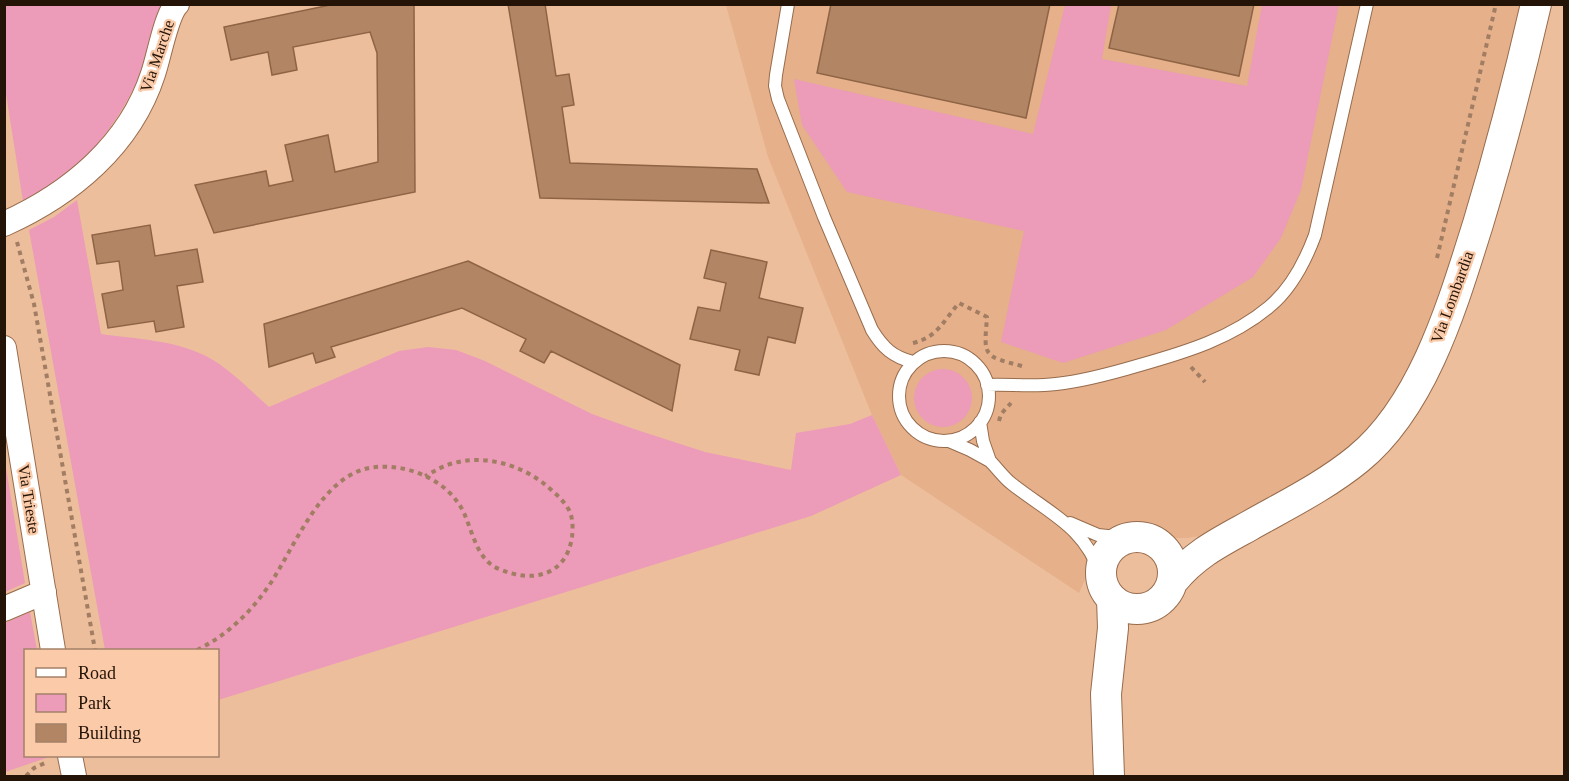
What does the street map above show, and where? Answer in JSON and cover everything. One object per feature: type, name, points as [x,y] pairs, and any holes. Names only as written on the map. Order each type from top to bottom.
[{"type":"street","name":"Via Marche","points":[[10,232],[38,207],[81,179],[113,145],[141,102],[151,80],[168,19],[177,4]]},
{"type":"street","name":"Via Lombardia","points":[[1116,595],[1148,608],[1159,602],[1168,592],[1173,581],[1195,557],[1309,493],[1358,459],[1380,438],[1398,415],[1416,384],[1452,307],[1495,167],[1536,4]]},
{"type":"street","name":"Via Trieste","points":[[4,348],[53,649]]},
{"type":"street","name":"Via Lombardia","points":[[1127,538],[1145,538],[1161,546],[1192,544],[1229,537]]},
{"type":"street","points":[[1109,777],[1106,694],[1111,645],[1119,627],[1116,595],[1104,559],[1120,541],[1127,538]]},
{"type":"street","points":[[1161,546],[1170,558],[1173,581]]},
{"type":"street","points":[[4,609],[44,592]]},
{"type":"street","points":[[61,758],[74,777]]},
{"type":"lane","points":[[788,4],[776,75],[778,99],[824,217],[872,330],[881,345],[890,353],[914,362]]},
{"type":"lane","points":[[987,386],[1077,381],[1157,360],[1214,341],[1254,319],[1284,292],[1306,258],[1315,235],[1366,4]]},
{"type":"lane","points":[[953,352],[974,363],[980,369],[987,386],[988,405],[980,422],[961,438],[949,441],[932,440],[916,432],[901,411],[899,403],[900,385],[907,369],[930,353],[953,352]]},
{"type":"lane","points":[[980,422],[983,441],[990,461]]},
{"type":"lane","points":[[949,441],[990,461],[1010,483],[1063,520],[1098,536],[1127,538]]},
{"type":"lane","points":[[1063,520],[1088,546],[1116,595]]},
{"type":"path","points":[[1436,261],[1496,4]]},
{"type":"path","points":[[10,232],[34,304],[95,649]]},
{"type":"path","points":[[904,340],[913,343],[938,332],[958,303],[987,317],[984,346],[990,355],[1033,368]]},
{"type":"path","points":[[200,649],[228,631],[247,614],[283,565],[326,493],[355,473],[374,467],[395,467],[425,476],[441,486],[462,510],[479,551],[487,562],[496,568],[521,576],[536,576],[546,574],[566,557],[572,541],[571,512],[539,479],[505,464],[469,461],[454,463],[425,476]]},
{"type":"path","points":[[26,777],[34,768],[61,758]]},
{"type":"shaded area","points":[[726,5],[1528,5],[1444,308],[1393,405],[1356,449],[1211,534],[1187,538],[1164,538],[1145,533],[1124,533],[1101,549],[1079,593],[901,475],[872,415],[768,157]]},
{"type":"green space","points":[[4,5],[161,5],[139,76],[110,128],[74,167],[23,201],[5,88]]},
{"type":"green space","points":[[1065,5],[1111,5],[1102,59],[1247,86],[1262,5],[1339,5],[1301,190],[1281,238],[1253,277],[1166,330],[1063,363],[1001,342],[1024,231],[847,192],[802,125],[794,79],[1033,134]]},
{"type":"green space","points":[[77,200],[101,334],[155,341],[206,356],[223,367],[269,407],[399,351],[428,347],[456,350],[485,361],[592,414],[705,452],[791,470],[796,433],[850,424],[872,415],[901,475],[811,516],[219,700],[219,649],[105,649],[29,230],[54,217]]},
{"type":"green space","points":[[943,369],[959,374],[967,382],[972,398],[967,414],[959,422],[943,427],[927,422],[919,414],[914,398],[919,382],[927,374]]},
{"type":"green space","points":[[5,462],[25,583],[4,592]]},
{"type":"green space","points":[[30,612],[37,649],[24,649],[24,757],[49,757],[5,772],[5,623]]},
{"type":"building","points":[[335,4],[414,4],[415,192],[214,233],[195,185],[266,171],[269,186],[293,181],[285,145],[328,135],[335,172],[378,162],[377,53],[370,32],[293,47],[297,70],[272,75],[268,52],[231,60],[224,27]]},
{"type":"building","points":[[508,4],[545,4],[556,76],[569,74],[574,105],[562,107],[570,163],[757,169],[769,203],[540,198]]},
{"type":"building","points":[[831,4],[1050,4],[1026,118],[817,73]]},
{"type":"building","points":[[1119,4],[1254,4],[1239,76],[1109,48]]},
{"type":"building","points":[[150,225],[155,256],[197,249],[203,282],[177,286],[184,327],[156,332],[154,321],[108,328],[102,294],[123,290],[119,261],[97,264],[92,235]]},
{"type":"building","points":[[711,250],[767,262],[759,298],[803,308],[795,343],[768,337],[759,375],[735,370],[740,350],[690,339],[698,307],[720,311],[726,283],[704,278]]},
{"type":"building","points":[[468,261],[680,365],[672,411],[551,351],[544,363],[520,351],[526,339],[462,308],[331,347],[335,357],[316,363],[313,353],[269,367],[264,324]]}]
